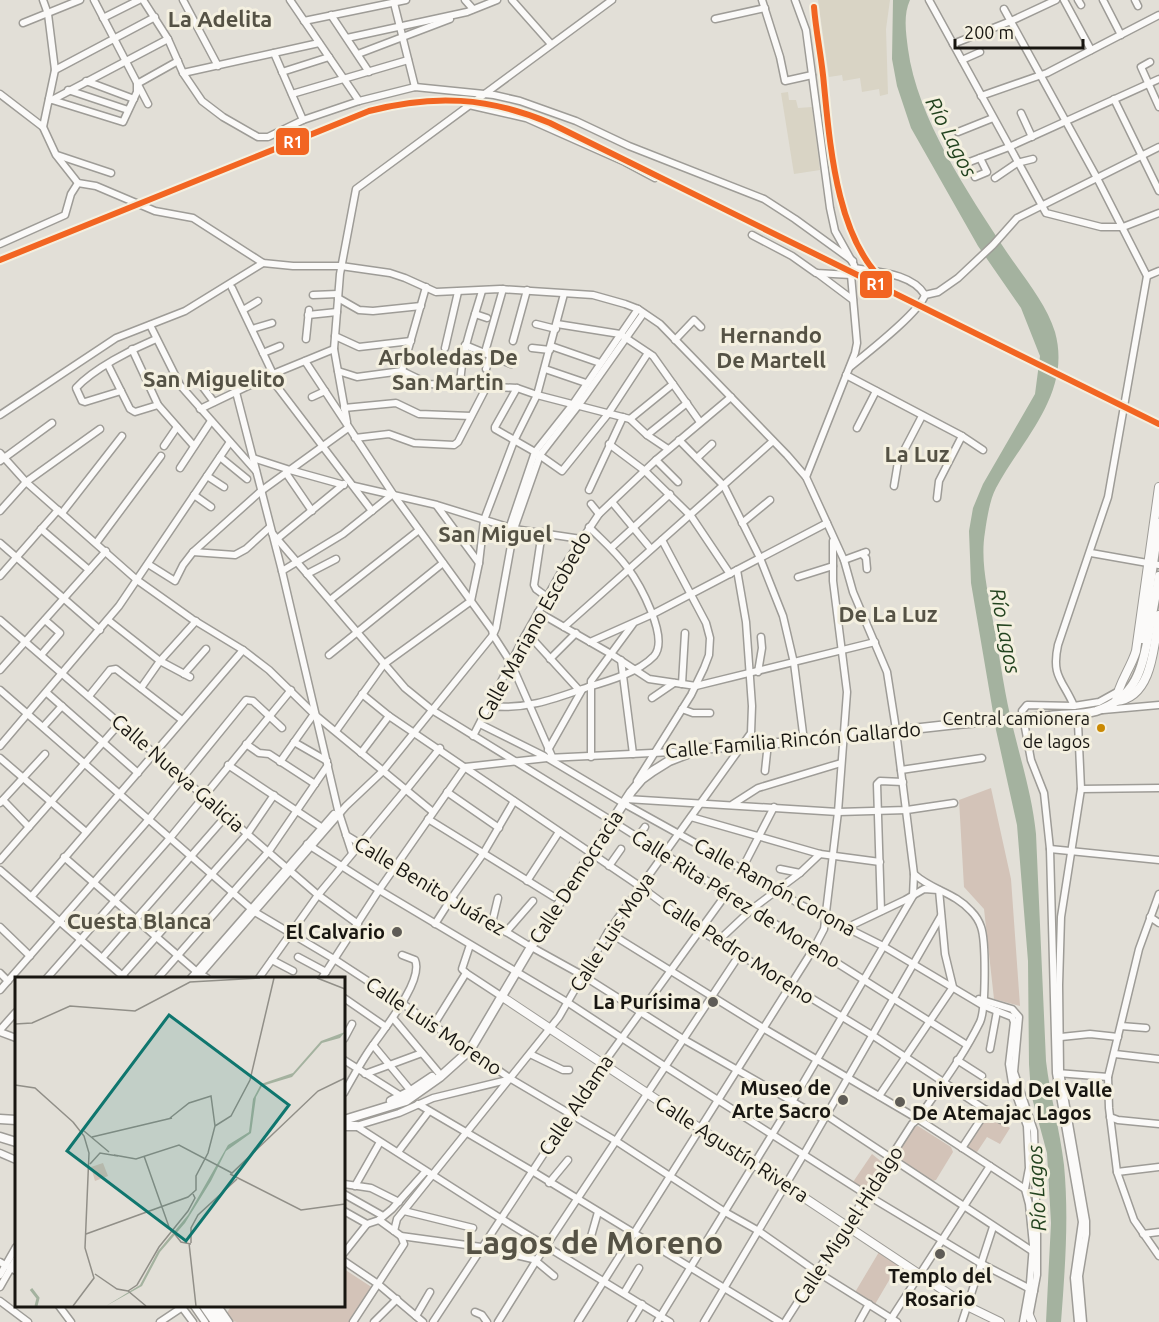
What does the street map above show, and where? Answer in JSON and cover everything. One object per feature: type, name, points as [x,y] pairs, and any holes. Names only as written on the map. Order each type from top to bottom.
[{"type":"highway","points":[[1140,673],[1142,624],[1154,564],[1159,523]]},
{"type":"highway","points":[[1122,697],[1140,673],[1145,657],[1159,576]]},
{"type":"highway","name":"Calle Familia Rincón Gallardo","points":[[684,754],[700,749],[804,741],[1092,712],[1122,697]]},
{"type":"highway","name":"Calle Democracia","points":[[345,1117],[355,1122],[416,1095],[440,1077],[467,1049],[627,798],[642,779],[684,754]]},
{"type":"highway","name":"Calle Democracia","points":[[345,1117],[387,1103],[411,1091],[467,1049]]},
{"type":"highway","points":[[0,1119],[15,1120]]},
{"type":"highway","points":[[345,1127],[355,1122]]},
{"type":"highway","points":[[0,1137],[15,1142]]},
{"type":"highway","points":[[205,1307],[215,1322]]},
{"type":"highway","points":[[212,1307],[223,1322]]},
{"type":"main road","points":[[1154,564],[1159,487]]},
{"type":"main road","points":[[1142,624],[1122,697],[1134,696],[1147,676],[1159,615]]},
{"type":"main road","name":"Calle Agustín Rivera","points":[[501,996],[967,1306],[1000,1322]]},
{"type":"street","points":[[43,0],[48,14],[55,70],[51,99],[43,125]]},
{"type":"street","points":[[23,23],[80,0]]},
{"type":"street","points":[[94,0],[148,104]]},
{"type":"street","points":[[103,18],[139,0]]},
{"type":"street","points":[[143,0],[168,39],[183,73],[202,101],[223,117],[258,137],[268,137],[303,120],[359,101],[415,87],[520,101],[576,121],[629,146],[764,199],[795,219],[853,264],[912,282],[925,295]]},
{"type":"street","points":[[183,0],[218,66]]},
{"type":"street","points":[[290,0],[359,101]]},
{"type":"street","points":[[304,21],[378,2],[394,3],[406,0]]},
{"type":"street","points":[[465,0],[470,11]]},
{"type":"street","points":[[358,54],[497,0]]},
{"type":"street","points":[[512,0],[550,44]]},
{"type":"street","points":[[348,425],[334,349],[341,266],[354,194],[360,184],[612,0]]},
{"type":"street","points":[[762,0],[785,81],[812,75]]},
{"type":"street","points":[[795,0],[806,30],[835,231],[853,264],[851,275],[857,343],[850,368],[806,477]]},
{"type":"street","points":[[929,0],[1041,207],[1050,216],[1101,227],[1123,227],[1159,213]]},
{"type":"street","points":[[953,44],[1056,0]]},
{"type":"street","points":[[1064,0],[1091,50]]},
{"type":"street","points":[[1103,0],[1121,35]]},
{"type":"street","points":[[394,3],[415,87]]},
{"type":"street","points":[[715,19],[765,8]]},
{"type":"street","points":[[1004,9],[1041,73],[1148,276],[1126,408],[1108,497],[1091,553],[1058,645],[1054,664],[1074,706]]},
{"type":"street","points":[[347,38],[470,11]]},
{"type":"street","points":[[331,15],[369,72]]},
{"type":"street","points":[[981,96],[1041,73],[1047,73],[1159,15]]},
{"type":"street","points":[[55,70],[155,17]]},
{"type":"street","points":[[51,99],[168,39]]},
{"type":"street","points":[[183,73],[319,43]]},
{"type":"street","points":[[962,60],[980,52]]},
{"type":"street","points":[[274,53],[303,120]]},
{"type":"street","points":[[282,72],[329,57]]},
{"type":"street","points":[[292,94],[408,60]]},
{"type":"street","points":[[51,99],[120,121],[124,120],[134,99],[137,84],[178,61]]},
{"type":"street","points":[[1150,62],[1141,67],[1159,107]]},
{"type":"street","points":[[964,164],[1032,137],[1159,79]]},
{"type":"street","points":[[86,81],[134,99]]},
{"type":"street","points":[[68,90],[128,110]]},
{"type":"street","points":[[0,94],[43,125],[56,155],[78,183],[96,186],[155,211],[193,218],[263,263],[292,266],[341,266],[390,273],[436,292],[503,289],[593,295],[640,311],[660,324],[806,477],[842,558],[853,592],[887,672],[907,810],[914,874],[913,896],[773,1134],[659,1319]]},
{"type":"street","points":[[1114,99],[1159,190]]},
{"type":"street","points":[[469,105],[526,118],[625,162],[655,178]]},
{"type":"street","points":[[1021,113],[1032,137]]},
{"type":"street","points":[[958,132],[993,117]]},
{"type":"street","points":[[850,368],[919,306],[925,295],[938,292],[958,278],[1017,218],[1159,147]]},
{"type":"street","points":[[56,155],[111,172]]},
{"type":"street","points":[[975,177],[987,172],[980,158]]},
{"type":"street","points":[[995,178],[1017,163],[1033,159]]},
{"type":"street","points":[[0,244],[65,215],[71,194],[78,183]]},
{"type":"street","points":[[752,235],[792,256],[854,300]]},
{"type":"street","points":[[0,415],[116,338],[185,311],[263,263]]},
{"type":"street","points":[[1148,276],[1159,271]]},
{"type":"street","points":[[816,273],[851,275]]},
{"type":"street","points":[[402,371],[426,287]]},
{"type":"street","points":[[232,288],[263,352],[271,375],[372,511]]},
{"type":"street","points":[[486,369],[503,289]]},
{"type":"street","points":[[513,341],[527,290]]},
{"type":"street","points":[[460,386],[460,370],[465,345],[482,291]]},
{"type":"street","points":[[445,348],[458,292]]},
{"type":"street","points":[[336,731],[384,663],[471,601],[479,563],[484,520],[514,441],[537,395],[564,294]]},
{"type":"street","points":[[313,295],[338,296],[360,310],[373,311],[421,306]]},
{"type":"street","points":[[243,310],[258,301]]},
{"type":"street","points":[[309,846],[321,827],[383,771],[492,634],[512,528],[537,453],[576,405],[640,311]]},
{"type":"street","points":[[306,339],[308,313],[337,312]]},
{"type":"street","points":[[475,314],[487,318]]},
{"type":"street","points":[[675,340],[694,320],[701,327]]},
{"type":"street","points":[[252,329],[272,323]]},
{"type":"street","points":[[536,324],[622,336],[653,356],[700,422]]},
{"type":"street","points":[[150,325],[180,385],[256,471]]},
{"type":"street","points":[[335,336],[358,347],[411,341]]},
{"type":"street","points":[[576,405],[586,383],[622,336]]},
{"type":"street","points":[[121,391],[85,402],[82,401],[76,387],[132,349],[156,339]]},
{"type":"street","points":[[465,345],[511,364]]},
{"type":"street","points":[[263,352],[280,346]]},
{"type":"street","points":[[532,348],[551,348],[600,363]]},
{"type":"street","points":[[132,349],[158,405],[194,446]]},
{"type":"street","points":[[200,409],[271,375],[334,349]]},
{"type":"street","points":[[517,388],[495,427],[497,432],[537,453],[561,471],[608,414],[648,353]]},
{"type":"street","points":[[305,361],[393,494],[471,601],[511,663],[549,749]]},
{"type":"street","points":[[108,365],[132,411],[158,405]]},
{"type":"street","points":[[545,369],[586,383]]},
{"type":"street","points":[[338,371],[357,377],[402,371],[429,384],[517,388],[627,418],[668,449]]},
{"type":"street","points":[[846,375],[962,436],[983,450]]},
{"type":"street","points":[[589,490],[609,444],[627,418],[673,384]]},
{"type":"street","points":[[202,386],[214,402]]},
{"type":"street","points":[[355,438],[389,434],[414,443],[454,445],[458,442],[487,387]]},
{"type":"street","points":[[312,397],[325,391]]},
{"type":"street","points":[[857,428],[876,391]]},
{"type":"street","points":[[236,392],[273,533],[314,714],[352,853]]},
{"type":"street","name":"Calle Mariano Escobedo","points":[[473,736],[538,612],[589,527],[599,514],[656,460],[730,397]]},
{"type":"street","points":[[344,408],[396,403],[419,414],[471,416]]},
{"type":"street","points":[[647,435],[687,403]]},
{"type":"street","points":[[894,486],[898,462],[922,416]]},
{"type":"street","points":[[180,468],[211,421]]},
{"type":"street","points":[[52,423],[1,457],[137,580],[243,650],[291,690],[314,714],[433,812]]},
{"type":"street","points":[[148,564],[175,581],[193,552],[261,491],[348,425]]},
{"type":"street","points":[[164,446],[177,427]]},
{"type":"street","points":[[0,511],[26,482],[100,429]]},
{"type":"street","points":[[0,576],[60,511],[122,436]]},
{"type":"street","points":[[937,498],[939,481],[962,436]]},
{"type":"street","points":[[679,440],[724,486],[760,558],[783,616],[794,663],[804,741]]},
{"type":"street","points":[[564,627],[773,441]]},
{"type":"street","points":[[0,746],[108,620],[230,442]]},
{"type":"street","name":"Calle Luis Moya","points":[[394,1231],[397,1220],[551,1029],[608,932],[751,733],[752,706],[746,622],[733,572],[691,516],[670,494],[645,471],[609,444]]},
{"type":"street","points":[[697,458],[712,444]]},
{"type":"street","points":[[97,543],[161,456]]},
{"type":"street","points":[[220,457],[247,479]]},
{"type":"street","points":[[253,458],[288,472],[349,483],[437,505],[512,528],[581,539]]},
{"type":"street","points":[[656,460],[678,482]]},
{"type":"street","points":[[288,472],[312,512]]},
{"type":"street","points":[[207,476],[224,488]]},
{"type":"street","points":[[193,552],[235,555],[312,512],[349,483]]},
{"type":"street","points":[[282,571],[343,534],[393,494]]},
{"type":"street","points":[[611,548],[670,494]]},
{"type":"street","points":[[194,495],[211,507]]},
{"type":"street","points":[[742,523],[770,500]]},
{"type":"street","points":[[612,502],[651,549]]},
{"type":"street","points":[[591,504],[599,514]]},
{"type":"street","points":[[437,505],[479,563]]},
{"type":"street","points":[[590,642],[653,614],[827,523]]},
{"type":"street","points":[[490,706],[523,707],[591,687],[624,675],[654,657],[658,651],[659,643],[653,614],[629,569],[589,527]]},
{"type":"street","points":[[41,529],[89,570]]},
{"type":"street","points":[[330,600],[419,530]]},
{"type":"street","points":[[542,532],[534,585],[547,597]]},
{"type":"street","name":"Calle Rita Pérez de Moreno","points":[[273,533],[405,688],[432,710],[612,820],[966,1045]]},
{"type":"street","points":[[578,1322],[824,929],[838,812],[847,692],[833,581],[833,537]]},
{"type":"street","points":[[662,540],[706,623],[710,638],[710,655],[696,686],[627,798],[838,812],[907,810],[954,803]]},
{"type":"street","points":[[0,543],[100,630]]},
{"type":"street","points":[[0,670],[106,551]]},
{"type":"street","points":[[798,577],[842,558],[864,553],[867,569]]},
{"type":"street","points":[[1091,553],[1154,564]]},
{"type":"street","points":[[308,574],[336,559]]},
{"type":"street","points":[[329,655],[443,563]]},
{"type":"street","points":[[538,612],[649,679],[696,686],[875,642]]},
{"type":"street","name":"Calle Nueva Galicia","points":[[0,620],[318,895],[357,924]]},
{"type":"street","points":[[41,655],[60,633],[45,620]]},
{"type":"street","points":[[108,620],[160,661],[187,675],[206,649]]},
{"type":"street","points":[[141,688],[160,661],[196,621]]},
{"type":"street","points":[[591,757],[591,681],[633,623]]},
{"type":"street","points":[[527,633],[580,690]]},
{"type":"street","points":[[550,659],[576,633]]},
{"type":"street","points":[[682,684],[685,633]]},
{"type":"street","points":[[758,672],[762,648],[761,637]]},
{"type":"street","points":[[31,897],[243,650]]},
{"type":"street","points":[[621,660],[633,754]]},
{"type":"street","points":[[89,696],[110,670],[116,669],[182,720]]},
{"type":"street","points":[[652,698],[674,682]]},
{"type":"street","name":"Calle Luis Moreno","points":[[0,690],[253,910],[403,1004],[512,1079],[571,1113],[669,1177],[757,1230],[892,1321]]},
{"type":"street","points":[[48,977],[170,838],[291,690]]},
{"type":"street","points":[[534,773],[548,759],[549,749],[580,690]]},
{"type":"street","points":[[47,693],[138,773]]},
{"type":"street","name":"Calle Pedro Moreno","points":[[362,694],[414,733],[440,748],[641,887],[699,930],[906,1056],[1001,1120]]},
{"type":"street","points":[[1078,1322],[1074,1278],[1082,1222],[1058,1073],[1050,849],[1044,793],[1031,760],[1022,711],[1027,705],[1074,706],[1122,697],[1159,705]]},
{"type":"street","points":[[0,990],[149,819],[246,700],[253,701],[282,728]]},
{"type":"street","points":[[43,727],[62,706]]},
{"type":"street","points":[[682,710],[693,713],[710,713]]},
{"type":"street","points":[[1083,1322],[1079,1276],[1086,1221],[1058,1073],[1061,1037],[1059,985],[1061,917],[1081,789],[1078,723],[1082,717],[1092,712]]},
{"type":"street","points":[[280,762],[314,714]]},
{"type":"street","points":[[361,753],[390,716]]},
{"type":"street","points":[[0,860],[120,723]]},
{"type":"street","name":"Calle Ramón Corona","points":[[480,724],[627,798],[679,834],[801,905],[883,946],[980,1001]]},
{"type":"street","points":[[294,742],[328,763]]},
{"type":"street","points":[[765,771],[768,743]]},
{"type":"street","points":[[246,744],[259,753],[269,754],[315,784]]},
{"type":"street","points":[[260,977],[318,895],[440,748]]},
{"type":"street","name":"Calle Familia Rincón Gallardo","points":[[465,767],[514,761],[655,752],[684,754]]},
{"type":"street","points":[[29,827],[1,801],[45,754]]},
{"type":"street","points":[[0,758],[86,832]]},
{"type":"street","points":[[901,770],[982,758]]},
{"type":"street","points":[[159,977],[269,851],[298,811],[328,763]]},
{"type":"street","points":[[732,804],[758,788],[841,763]]},
{"type":"street","points":[[228,765],[321,827]]},
{"type":"street","points":[[298,957],[324,975],[379,890],[465,767]]},
{"type":"street","points":[[881,911],[878,782],[903,782]]},
{"type":"street","points":[[1081,789],[1159,788]]},
{"type":"street","points":[[447,792],[499,828]]},
{"type":"street","points":[[124,977],[211,873],[248,833],[274,795]]},
{"type":"street","points":[[435,924],[483,854],[514,801]]},
{"type":"street","points":[[742,869],[774,807]]},
{"type":"street","points":[[64,857],[198,975],[339,812]]},
{"type":"street","points":[[102,958],[227,815]]},
{"type":"street","points":[[691,817],[820,854],[880,862]]},
{"type":"street","points":[[428,819],[554,897]]},
{"type":"street","points":[[638,837],[645,827]]},
{"type":"street","points":[[527,881],[559,832]]},
{"type":"street","name":"Calle Benito Juárez","points":[[346,835],[582,975],[683,1040],[792,1102],[825,1117],[1035,1253]]},
{"type":"street","points":[[309,846],[567,1002],[867,1195],[980,1263],[1031,1290]]},
{"type":"street","points":[[609,866],[621,849]]},
{"type":"street","points":[[1050,849],[1159,860]]},
{"type":"street","points":[[718,941],[752,909],[800,873],[820,854]]},
{"type":"street","points":[[780,869],[800,873]]},
{"type":"street","points":[[0,870],[122,977]]},
{"type":"street","points":[[914,874],[924,883],[939,890]]},
{"type":"street","points":[[846,928],[924,889],[939,890]]},
{"type":"street","points":[[879,1096],[953,987],[945,954],[939,890]]},
{"type":"street","name":"Calle Miguel Hidalgo","points":[[785,1322],[981,1020],[980,1001],[984,961],[981,927],[974,913],[959,898],[939,890]]},
{"type":"street","name":"Calle Aldama","points":[[433,1322],[603,1064],[727,893]]},
{"type":"street","points":[[1159,894],[1139,949],[1108,1077],[1117,1172],[1134,1220],[1159,1256]]},
{"type":"street","points":[[492,923],[498,898]]},
{"type":"street","points":[[506,932],[533,901]]},
{"type":"street","points":[[704,1322],[941,916]]},
{"type":"street","points":[[1150,917],[1159,922]]},
{"type":"street","points":[[0,927],[30,956]]},
{"type":"street","points":[[608,932],[763,1028],[918,1119],[1025,1189]]},
{"type":"street","points":[[434,1026],[466,973],[462,969],[470,945]]},
{"type":"street","points":[[498,1322],[536,1260],[740,954]]},
{"type":"street","points":[[345,1091],[373,1045],[403,1004],[417,968],[415,960],[402,955]]},
{"type":"street","points":[[272,960],[293,971]]},
{"type":"street","points":[[0,973],[8,981]]},
{"type":"street","name":"Calle Agustín Rivera","points":[[466,973],[501,996]]},
{"type":"street","points":[[345,999],[386,1027]]},
{"type":"street","points":[[980,1001],[1012,1017],[1014,1022],[1009,1064],[1012,1083],[1027,1126],[1029,1168],[1025,1189],[1029,1204],[1037,1275],[1023,1322]]},
{"type":"street","points":[[980,1001],[1012,1009],[1019,1017],[1014,1072],[1034,1131],[1035,1253]]},
{"type":"street","points":[[990,1049],[997,1011]]},
{"type":"street","points":[[15,1013],[0,1031],[15,1038]]},
{"type":"street","points":[[393,1018],[438,1072]]},
{"type":"street","points":[[345,1037],[352,1024]]},
{"type":"street","points":[[1121,1026],[1146,1028]]},
{"type":"street","points":[[1061,1037],[1090,1034],[1118,1037]]},
{"type":"street","points":[[373,1045],[411,1091]]},
{"type":"street","points":[[365,1074],[422,1053]]},
{"type":"street","points":[[530,1054],[563,1071],[569,1070]]},
{"type":"street","points":[[1115,1054],[1159,1059]]},
{"type":"street","points":[[957,1060],[982,1076]]},
{"type":"street","points":[[345,1061],[401,1096]]},
{"type":"street","points":[[1058,1073],[1108,1077]]},
{"type":"street","points":[[355,1122],[399,1113],[433,1098],[512,1079]]},
{"type":"street","points":[[418,1104],[780,1322]]},
{"type":"street","points":[[962,1148],[987,1110]]},
{"type":"street","points":[[398,1152],[429,1111]]},
{"type":"street","points":[[1110,1117],[1118,1120],[1159,1124]]},
{"type":"street","points":[[355,1122],[425,1172],[642,1304],[659,1319],[670,1322]]},
{"type":"street","points":[[355,1186],[380,1142]]},
{"type":"street","points":[[0,1154],[15,1160]]},
{"type":"street","points":[[549,1183],[568,1160]]},
{"type":"street","points":[[892,1321],[919,1274],[990,1166]]},
{"type":"street","points":[[1117,1172],[1159,1167]]},
{"type":"street","points":[[345,1252],[367,1224],[381,1218],[399,1202],[425,1172]]},
{"type":"street","points":[[345,1184],[375,1189],[399,1202]]},
{"type":"street","points":[[1025,1189],[1030,1184],[1035,1190]]},
{"type":"street","points":[[345,1195],[381,1218],[401,1236],[481,1246],[536,1260],[554,1276]]},
{"type":"street","points":[[404,1211],[473,1228]]},
{"type":"street","points":[[345,1212],[367,1224]]},
{"type":"street","points":[[590,1240],[598,1212]]},
{"type":"street","points":[[962,1322],[993,1227]]},
{"type":"street","points":[[1143,1234],[1159,1232]]},
{"type":"street","points":[[353,1322],[404,1244],[401,1236]]},
{"type":"street","points":[[0,1287],[15,1249]]},
{"type":"street","points":[[345,1262],[378,1284],[423,1322]]},
{"type":"street","points":[[0,1275],[8,1266]]},
{"type":"street","points":[[624,1293],[639,1268]]},
{"type":"street","points":[[1030,1320],[1031,1290]]},
{"type":"street","points":[[416,1316],[430,1293]]},
{"type":"street","points":[[376,1321],[397,1299]]},
{"type":"street","points":[[0,1301],[28,1322]]},
{"type":"street","points":[[631,1322],[642,1304]]},
{"type":"street","points":[[859,1322],[869,1305]]},
{"type":"street","points":[[60,1307],[71,1322]]},
{"type":"street","points":[[160,1322],[181,1307]]},
{"type":"street","points":[[183,1307],[193,1322]]},
{"type":"street","points":[[195,1307],[205,1322]]},
{"type":"street","points":[[220,1308],[229,1322]]},
{"type":"street","points":[[475,1312],[482,1315],[487,1322]]},
{"type":"shaded area","points":[[818,0],[890,0],[886,29],[888,94],[880,96],[879,89],[862,92],[860,78],[843,81],[842,75],[829,77]]},
{"type":"shaded area","points":[[893,0],[910,0],[906,18],[908,49],[913,75],[933,128],[976,205],[1046,311],[1055,332],[1058,354],[1057,375],[1051,395],[1031,433],[994,492],[990,503],[983,554],[1005,692],[1036,834],[1046,1061],[1064,1165],[1066,1204],[1061,1322],[1046,1322],[1051,1223],[1047,1153],[1031,1094],[1028,961],[1017,825],[996,730],[971,583],[969,531],[973,508],[983,484],[1035,394],[1040,356],[1021,308],[978,246],[911,128],[897,86],[892,59]]},
{"type":"shaded area","points":[[788,92],[789,100],[796,100],[798,108],[812,107],[820,170],[794,174],[781,93]]},
{"type":"shaded area","points":[[991,788],[1011,879],[1020,1006],[994,999],[984,909],[964,887],[959,800]]},
{"type":"shaded area","points":[[988,1113],[1010,1128],[1000,1144],[987,1137],[975,1155],[964,1148]]},
{"type":"shaded area","points":[[918,1126],[951,1147],[953,1152],[936,1180],[930,1182],[897,1161],[895,1156],[913,1127]]},
{"type":"shaded area","points":[[872,1154],[883,1163],[865,1190],[853,1182]]},
{"type":"shaded area","points":[[879,1252],[906,1270],[899,1281],[891,1277],[874,1306],[854,1294]]},
{"type":"shaded area","points":[[345,1270],[373,1288],[351,1322],[237,1322],[231,1321],[227,1313],[230,1307],[345,1307]]},
{"type":"transit line","name":"R1","points":[[814,7],[833,163],[846,218],[856,243],[870,265],[886,283]]},
{"type":"transit line","name":"R1","points":[[0,260],[369,111],[438,100],[483,103],[527,114],[550,123],[1159,424]]},
{"type":"place","name":"Central camionera de lagos","points":[[1101,728]]},
{"type":"place","name":"El Calvario","points":[[397,932]]},
{"type":"place","name":"La Purísima","points":[[713,1002]]},
{"type":"place","name":"Museo de Arte Sacro","points":[[843,1100]]},
{"type":"place","name":"Universidad Del Valle De Atemajac Lagos","points":[[900,1102]]},
{"type":"place","name":"Templo del Rosario","points":[[940,1254]]},
{"type":"district","name":"La Adelita","points":[[220,19]]},
{"type":"district","name":"Hernando De Martell","points":[[771,348]]},
{"type":"district","name":"Arboledas De San Martin","points":[[448,370]]},
{"type":"district","name":"San Miguelito","points":[[214,379]]},
{"type":"district","name":"La Luz","points":[[917,454]]},
{"type":"district","name":"San Miguel","points":[[495,534]]},
{"type":"district","name":"De La Luz","points":[[888,614]]},
{"type":"district","name":"Cuesta Blanca","points":[[139,921]]},
{"type":"district","name":"Lagos de Moreno","points":[[594,1243]]},
{"type":"water label","name":"Río Lagos","points":[[951,137]]},
{"type":"water label","name":"Río Lagos","points":[[1005,631]]},
{"type":"water label","name":"Río Lagos","points":[[1037,1188]]}]
